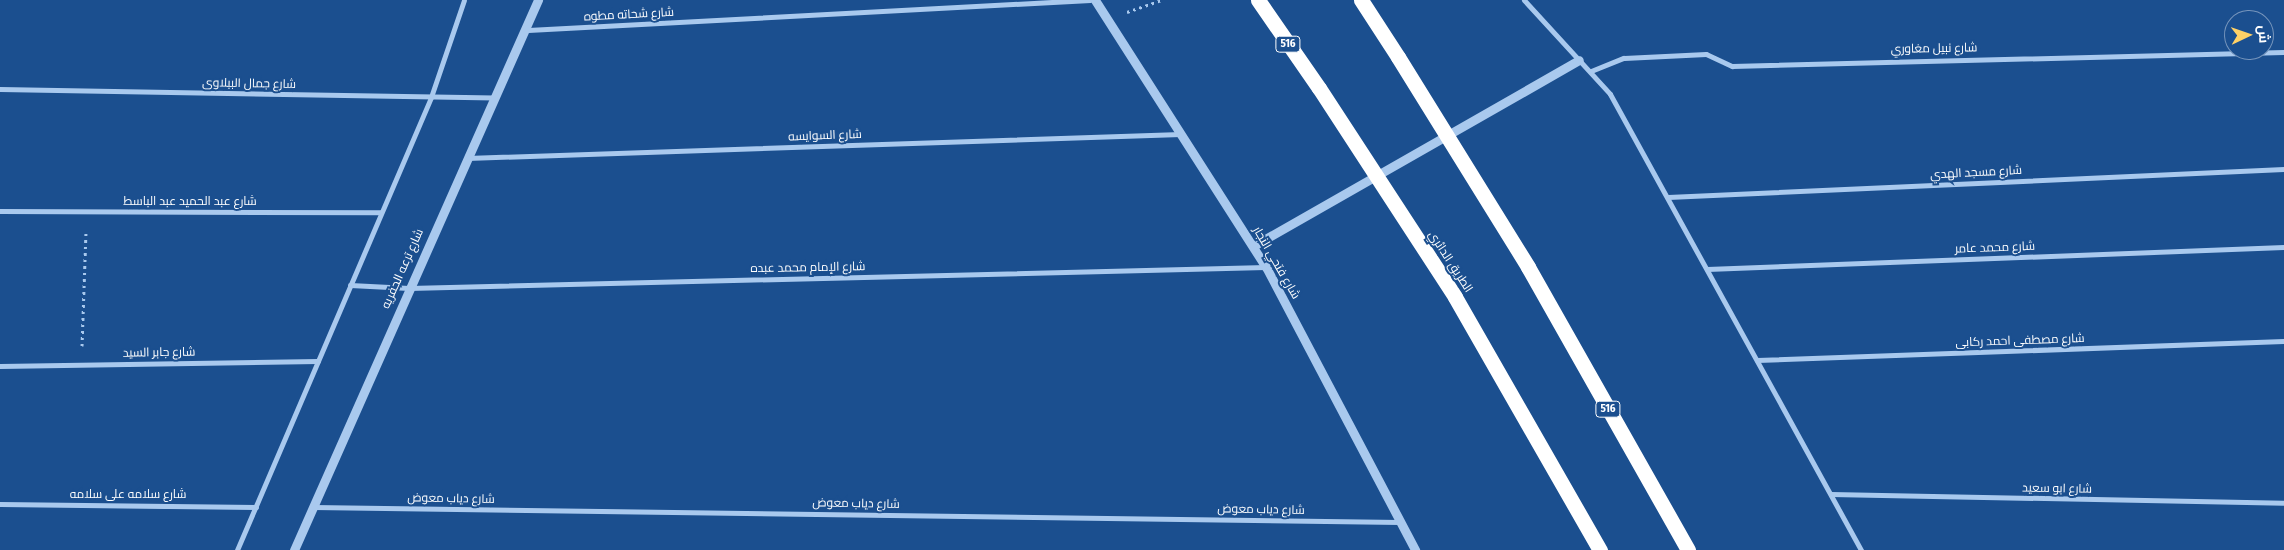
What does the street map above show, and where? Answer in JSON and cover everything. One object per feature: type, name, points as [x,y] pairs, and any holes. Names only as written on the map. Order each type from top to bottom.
[{"type":"highway","name":"الطريق الدائري","points":[[1258,0],[1319,88],[1455,297],[1600,550]]},
{"type":"highway","name":"516","points":[[1361,0],[1398,56],[1528,267],[1688,550]]},
{"type":"street","points":[[237,550],[431,97],[464,0]]},
{"type":"street","name":"شارع ترعه الحفريه","points":[[294,550],[466,158],[497,98],[528,30],[538,0]]},
{"type":"street","name":"شارع شحاته مطوه","points":[[528,30],[1090,0]]},
{"type":"street","name":"شارع فتحي النجار","points":[[1095,0],[1184,134],[1266,267],[1415,550]]},
{"type":"street","points":[[1524,0],[1551,34],[1591,71],[1615,101],[1861,550]]},
{"type":"street","name":"شارع نبيل مغاوري","points":[[1591,71],[1624,58],[1706,54],[1732,66],[2284,52]]},
{"type":"street","points":[[1253,246],[1579,60]]},
{"type":"street","name":"شارع جمال الببلاوى","points":[[0,89],[497,98]]},
{"type":"street","name":"شارع السوايسه","points":[[466,158],[1184,134]]},
{"type":"street","name":"شارع مسجد الهدي","points":[[1668,196],[2284,170]]},
{"type":"street","name":"شارع عبد الحميد عبد الباسط","points":[[0,211],[381,212]]},
{"type":"street","name":"شارع محمد عامر","points":[[1708,269],[2284,247]]},
{"type":"street","name":"شارع الإمام محمد عبده","points":[[350,285],[409,288],[1266,267]]},
{"type":"street","name":"شارع مصطفى احمد ركابى","points":[[1757,360],[2284,341]]},
{"type":"street","name":"شارع جابر السيد","points":[[0,366],[318,361]]},
{"type":"street","name":"شارع ابو سعيد","points":[[1830,494],[2284,503]]},
{"type":"street","name":"شارع سلامه على سلامه","points":[[0,504],[256,507]]},
{"type":"street","name":"شارع دياب معوض","points":[[312,507],[1400,522]]},
{"type":"path","points":[[1121,14],[1162,0]]},
{"type":"path","points":[[82,364],[87,212]]}]
